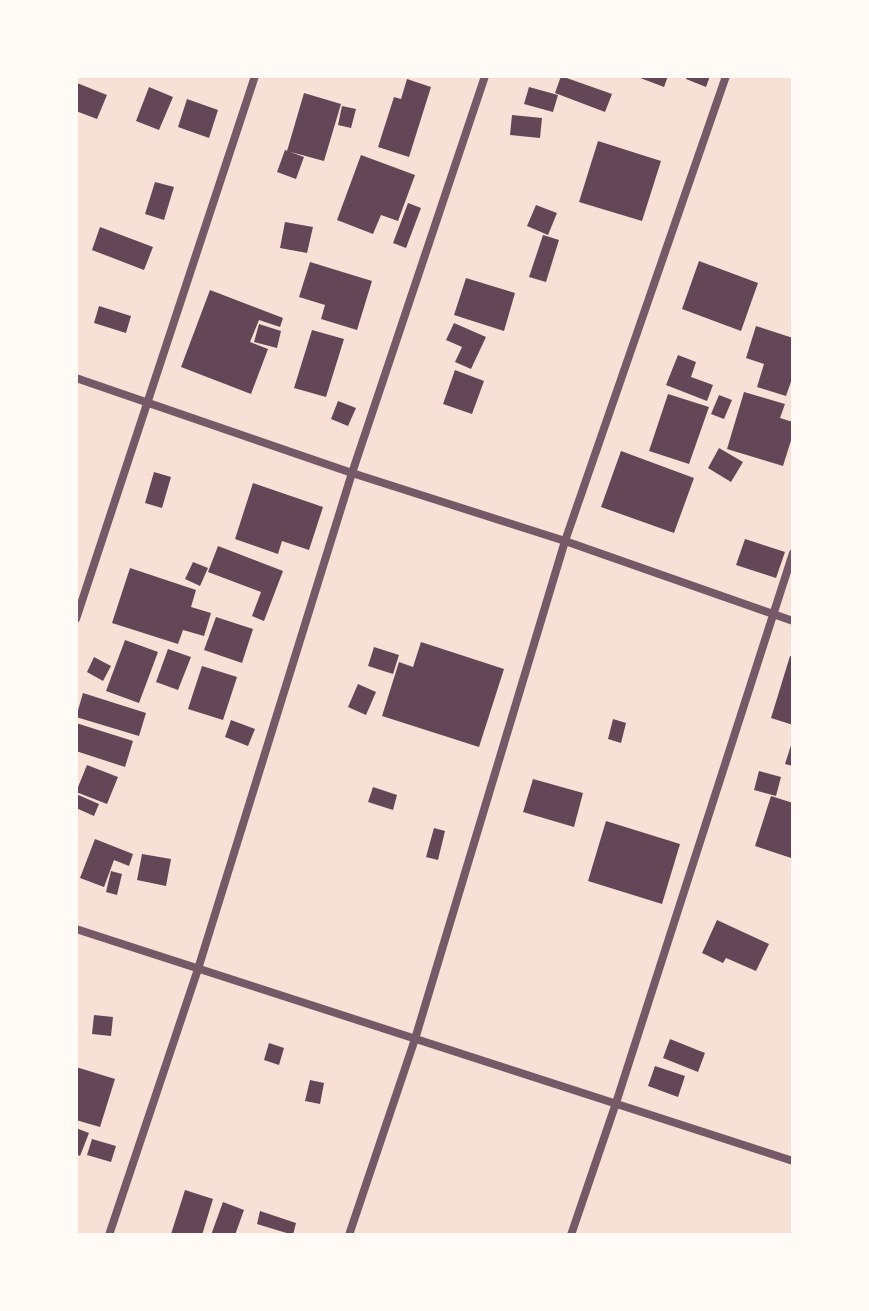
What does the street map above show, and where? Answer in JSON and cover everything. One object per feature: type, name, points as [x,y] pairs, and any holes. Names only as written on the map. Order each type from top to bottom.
[{"type":"street","points":[[76,619],[255,76]]},
{"type":"street","points":[[109,1235],[198,969],[352,473],[485,76]]},
{"type":"street","points":[[349,1235],[415,1039],[565,541],[726,76]]},
{"type":"street","points":[[76,378],[352,473],[565,541],[793,621]]},
{"type":"street","points":[[571,1235],[793,553]]},
{"type":"street","points":[[76,929],[793,1161]]},
{"type":"building","points":[[561,76],[612,94],[605,112],[555,93]]},
{"type":"building","points":[[635,76],[668,76],[664,87]]},
{"type":"building","points":[[687,76],[710,76],[706,87],[686,79]]},
{"type":"building","points":[[407,79],[431,87],[409,157],[378,147],[394,97],[401,99]]},
{"type":"building","points":[[77,83],[107,95],[97,119],[76,111]]},
{"type":"building","points":[[149,87],[173,97],[159,130],[136,121]]},
{"type":"building","points":[[529,87],[558,95],[553,112],[524,104]]},
{"type":"building","points":[[304,93],[341,104],[324,161],[287,151]]},
{"type":"building","points":[[187,99],[218,110],[209,138],[178,127]]},
{"type":"building","points":[[342,106],[356,109],[351,128],[338,125]]},
{"type":"building","points":[[512,115],[542,118],[540,138],[510,135]]},
{"type":"building","points":[[598,141],[661,161],[642,221],[579,202]]},
{"type":"building","points":[[285,150],[304,157],[296,179],[277,172]]},
{"type":"building","points":[[361,155],[415,175],[398,221],[381,215],[373,234],[337,220]]},
{"type":"building","points":[[155,182],[174,187],[164,220],[145,214]]},
{"type":"building","points":[[408,203],[421,208],[406,248],[393,243]]},
{"type":"building","points":[[536,205],[557,213],[548,235],[527,226]]},
{"type":"building","points":[[285,222],[313,227],[307,253],[280,248]]},
{"type":"building","points":[[100,227],[153,247],[144,270],[92,250]]},
{"type":"building","points":[[543,235],[559,240],[546,282],[529,277]]},
{"type":"building","points":[[699,261],[758,283],[741,331],[682,309]]},
{"type":"building","points":[[310,262],[372,281],[357,330],[321,319],[325,305],[299,297]]},
{"type":"building","points":[[466,278],[515,293],[504,331],[454,315]]},
{"type":"building","points":[[210,290],[283,318],[280,327],[259,320],[250,342],[268,349],[251,394],[181,367]]},
{"type":"building","points":[[99,306],[131,316],[126,333],[94,323]]},
{"type":"building","points":[[454,323],[486,337],[471,369],[455,362],[462,347],[446,340]]},
{"type":"building","points":[[259,324],[281,331],[277,348],[254,342]]},
{"type":"building","points":[[756,326],[793,338],[793,376],[786,396],[757,387],[764,364],[746,358]]},
{"type":"building","points":[[312,330],[344,339],[326,397],[294,388]]},
{"type":"building","points":[[678,355],[696,362],[691,377],[713,385],[707,401],[666,385]]},
{"type":"building","points":[[455,370],[484,381],[472,414],[443,404]]},
{"type":"building","points":[[744,392],[785,404],[780,418],[793,422],[793,434],[783,466],[727,449]]},
{"type":"building","points":[[668,394],[709,407],[689,464],[649,451]]},
{"type":"building","points":[[719,395],[732,400],[724,419],[711,414]]},
{"type":"building","points":[[338,401],[356,408],[348,426],[331,419]]},
{"type":"building","points":[[719,448],[743,462],[731,482],[708,468]]},
{"type":"building","points":[[621,451],[694,478],[674,533],[601,507]]},
{"type":"building","points":[[154,472],[171,477],[162,508],[145,503]]},
{"type":"building","points":[[253,483],[323,507],[309,550],[282,541],[278,554],[235,539]]},
{"type":"building","points":[[745,539],[785,552],[776,578],[736,565]]},
{"type":"building","points":[[218,546],[283,571],[264,621],[252,616],[261,592],[208,572]]},
{"type":"building","points":[[193,562],[208,568],[200,586],[185,579]]},
{"type":"building","points":[[130,568],[196,590],[191,607],[211,613],[204,636],[183,630],[178,644],[112,623]]},
{"type":"building","points":[[216,617],[253,629],[242,663],[204,650]]},
{"type":"building","points":[[125,640],[158,652],[139,703],[106,691]]},
{"type":"building","points":[[421,642],[504,669],[479,747],[382,716],[399,662],[413,667]]},
{"type":"building","points":[[374,647],[399,655],[393,674],[368,666]]},
{"type":"building","points":[[168,649],[191,657],[178,690],[156,682]]},
{"type":"building","points":[[790,656],[793,657],[793,725],[771,718]]},
{"type":"building","points":[[94,657],[111,666],[103,681],[87,672]]},
{"type":"building","points":[[202,666],[237,677],[223,720],[188,709]]},
{"type":"building","points":[[358,684],[376,692],[366,715],[348,707]]},
{"type":"building","points":[[83,693],[146,713],[139,736],[76,717]]},
{"type":"building","points":[[613,719],[626,723],[621,743],[608,739]]},
{"type":"building","points":[[231,720],[255,729],[248,746],[225,737]]},
{"type":"building","points":[[76,723],[133,741],[125,767],[76,751]]},
{"type":"building","points":[[793,739],[793,766],[785,764]]},
{"type":"building","points":[[87,765],[118,777],[107,804],[76,792]]},
{"type":"building","points":[[759,771],[781,777],[776,796],[754,790]]},
{"type":"building","points":[[533,779],[583,793],[574,827],[523,812]]},
{"type":"building","points":[[373,787],[397,795],[393,810],[368,802]]},
{"type":"building","points":[[76,794],[99,804],[94,816],[76,808]]},
{"type":"building","points":[[771,796],[793,803],[791,858],[755,846]]},
{"type":"building","points":[[606,821],[680,844],[662,904],[588,881]]},
{"type":"building","points":[[434,828],[445,831],[438,860],[426,857]]},
{"type":"building","points":[[95,839],[133,854],[129,866],[114,860],[104,887],[80,878]]},
{"type":"building","points":[[142,854],[171,859],[166,886],[137,880]]},
{"type":"building","points":[[111,871],[122,874],[117,895],[106,892]]},
{"type":"building","points":[[717,920],[769,944],[756,971],[726,958],[723,963],[702,953]]},
{"type":"building","points":[[94,1015],[113,1017],[111,1036],[92,1034]]},
{"type":"building","points":[[670,1039],[705,1053],[698,1072],[663,1058]]},
{"type":"building","points":[[269,1043],[284,1048],[279,1065],[264,1060]]},
{"type":"building","points":[[655,1066],[685,1076],[678,1097],[648,1086]]},
{"type":"building","points":[[76,1067],[115,1079],[100,1127],[76,1120]]},
{"type":"building","points":[[310,1080],[324,1083],[320,1104],[305,1101]]},
{"type":"building","points":[[76,1128],[89,1133],[80,1156],[76,1154]]},
{"type":"building","points":[[92,1139],[116,1146],[111,1162],[87,1155]]},
{"type":"building","points":[[185,1190],[213,1199],[202,1235],[171,1234]]},
{"type":"building","points":[[223,1202],[244,1210],[235,1235],[211,1235]]},
{"type":"building","points":[[260,1211],[296,1223],[293,1235],[257,1224]]}]
